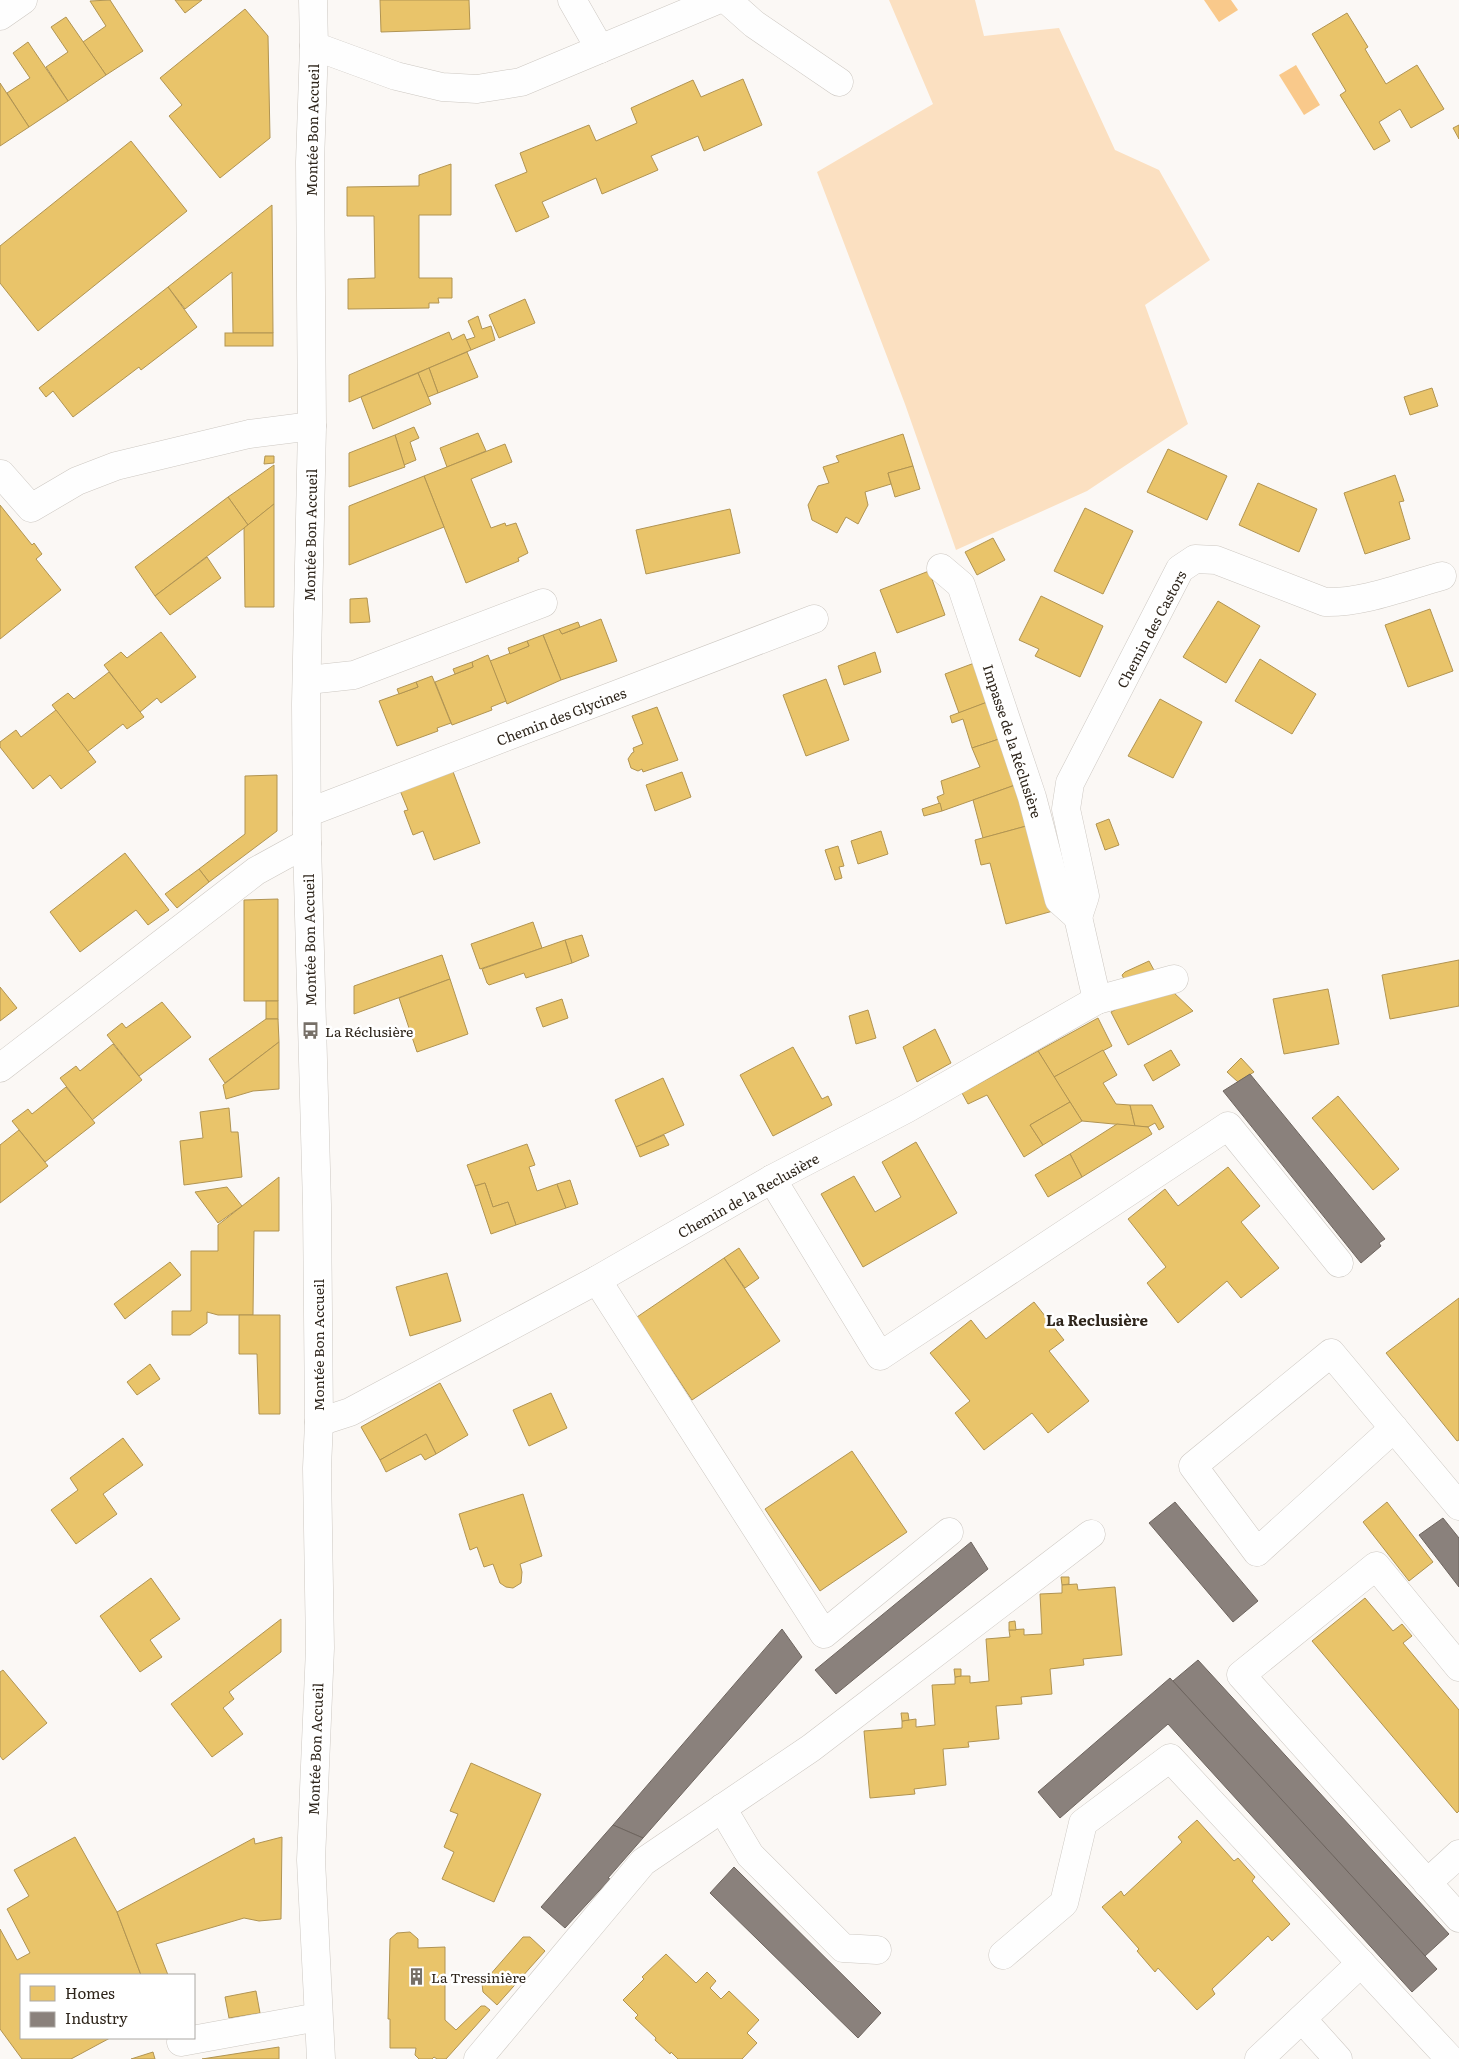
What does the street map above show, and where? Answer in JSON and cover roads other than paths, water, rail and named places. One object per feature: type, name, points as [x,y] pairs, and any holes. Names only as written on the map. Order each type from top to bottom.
[{"type":"street","points":[[0,16],[23,0]]},
{"type":"street","name":"Montée Bon Accueil","points":[[313,0],[314,46],[310,162],[312,426],[307,843],[317,1206],[319,1422],[317,1468],[320,1648],[312,1860],[320,2059]]},
{"type":"street","points":[[572,0],[600,49]]},
{"type":"street","points":[[314,46],[396,76],[442,87],[478,89],[522,82],[717,0]]},
{"type":"street","points":[[728,0],[754,24],[839,82]]},
{"type":"street","points":[[0,475],[32,508],[78,482],[116,466],[248,434],[312,426]]},
{"type":"street","name":"Chemin des Castors","points":[[1078,917],[1085,896],[1066,809],[1070,783],[1180,569],[1195,560],[1216,560],[1325,602],[1365,598],[1442,576]]},
{"type":"street","name":"Impasse de la Réclusière","points":[[941,568],[961,585],[1032,797],[1060,900],[1078,917]]},
{"type":"street","points":[[308,680],[354,675],[543,603]]},
{"type":"street","name":"Chemin des Glycines","points":[[307,813],[814,620]]},
{"type":"street","points":[[0,1068],[256,871],[307,843]]},
{"type":"street","points":[[1078,917],[1097,1000]]},
{"type":"street","name":"Chemin de la Reclusière","points":[[319,1422],[350,1412],[597,1280],[772,1180],[906,1109],[1097,1000],[1174,979]]},
{"type":"street","points":[[772,1180],[880,1356],[1228,1126],[1339,1263]]},
{"type":"street","points":[[597,1280],[824,1634],[950,1532]]},
{"type":"street","points":[[1394,1428],[1257,1552],[1193,1466],[1331,1353],[1394,1428],[1459,1506]]},
{"type":"street","points":[[478,2059],[643,1862],[811,1748],[1091,1534]]},
{"type":"street","points":[[1459,1667],[1376,1566],[1241,1674],[1459,1918]]},
{"type":"street","points":[[1003,1955],[1064,1903],[1083,1822],[1170,1758],[1450,2059]]},
{"type":"street","points":[[722,1808],[750,1855],[842,1948],[877,1950]]},
{"type":"street","points":[[1427,1882],[1459,1854]]},
{"type":"street","points":[[1259,2059],[1361,1963]]},
{"type":"street","points":[[181,2042],[318,2018]]},
{"type":"street","points":[[1302,2019],[1338,2059]]},
{"type":"place","name":"La Réclusière","points":[[311,1031]]},
{"type":"place","name":"La Tressinière","points":[[417,1977]]},
{"type":"district","name":"La Reclusière","points":[[1097,1319]]}]
